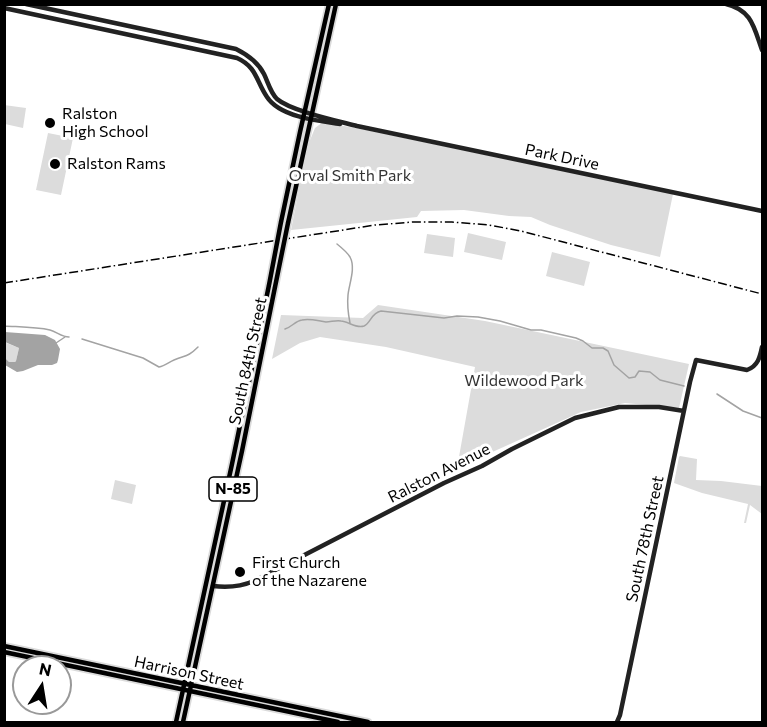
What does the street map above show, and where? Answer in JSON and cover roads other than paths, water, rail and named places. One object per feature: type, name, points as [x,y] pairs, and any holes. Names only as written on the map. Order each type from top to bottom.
[{"type":"main road","name":"South 84th Street","points":[[176,723],[329,4]]},
{"type":"main road","name":"South 84th Street","points":[[183,723],[336,4]]},
{"type":"main road","points":[[213,586],[210,580],[215,555],[214,547]]},
{"type":"main road","name":"Harrison Street","points":[[4,646],[184,687]]},
{"type":"main road","name":"Harrison Street","points":[[4,652],[368,723]]},
{"type":"main road","name":"Harrison Street","points":[[191,688],[338,723]]},
{"type":"street","name":"Park Drive","points":[[26,4],[236,49],[259,65],[272,92],[278,99],[304,114]]},
{"type":"street","points":[[726,4],[743,8],[753,23],[762,50]]},
{"type":"street","name":"Park Drive","points":[[4,8],[237,58],[253,70],[266,97],[282,110],[762,211]]},
{"type":"street","name":"South 78th Street","points":[[616,723],[620,715],[635,648],[696,360],[744,369],[752,367],[758,361],[762,347]]},
{"type":"street","name":"Ralston Avenue","points":[[213,586],[226,588],[254,581],[575,418],[621,407],[659,407],[684,411]]},
{"type":"waterway","points":[[337,244],[352,261],[348,302],[350,323]]},
{"type":"waterway","points":[[285,329],[308,319],[326,322],[344,321],[361,327],[381,311],[444,318],[478,317],[576,338],[592,348],[603,348],[608,351],[614,365],[629,378],[635,377],[639,371],[650,372],[660,380],[684,386]]},
{"type":"waterway","points":[[4,326],[45,329],[69,337]]},
{"type":"waterway","points":[[56,343],[65,337]]},
{"type":"waterway","points":[[82,339],[143,358],[159,367],[189,354],[198,347]]},
{"type":"waterway","points":[[717,394],[743,411],[762,418]]},
{"type":"railway","points":[[4,283],[375,225],[452,222],[489,225],[521,231],[762,294]]},
{"type":"place","name":"Ralston High School","points":[[50,123]]},
{"type":"place","name":"Ralston Rams","points":[[55,164]]},
{"type":"place","name":"First Church of the Nazarene","points":[[240,572]]},
{"type":"park label","name":"Orval Smith Park","points":[[350,176]]},
{"type":"park label","name":"Wildewood Park","points":[[524,381]]}]
